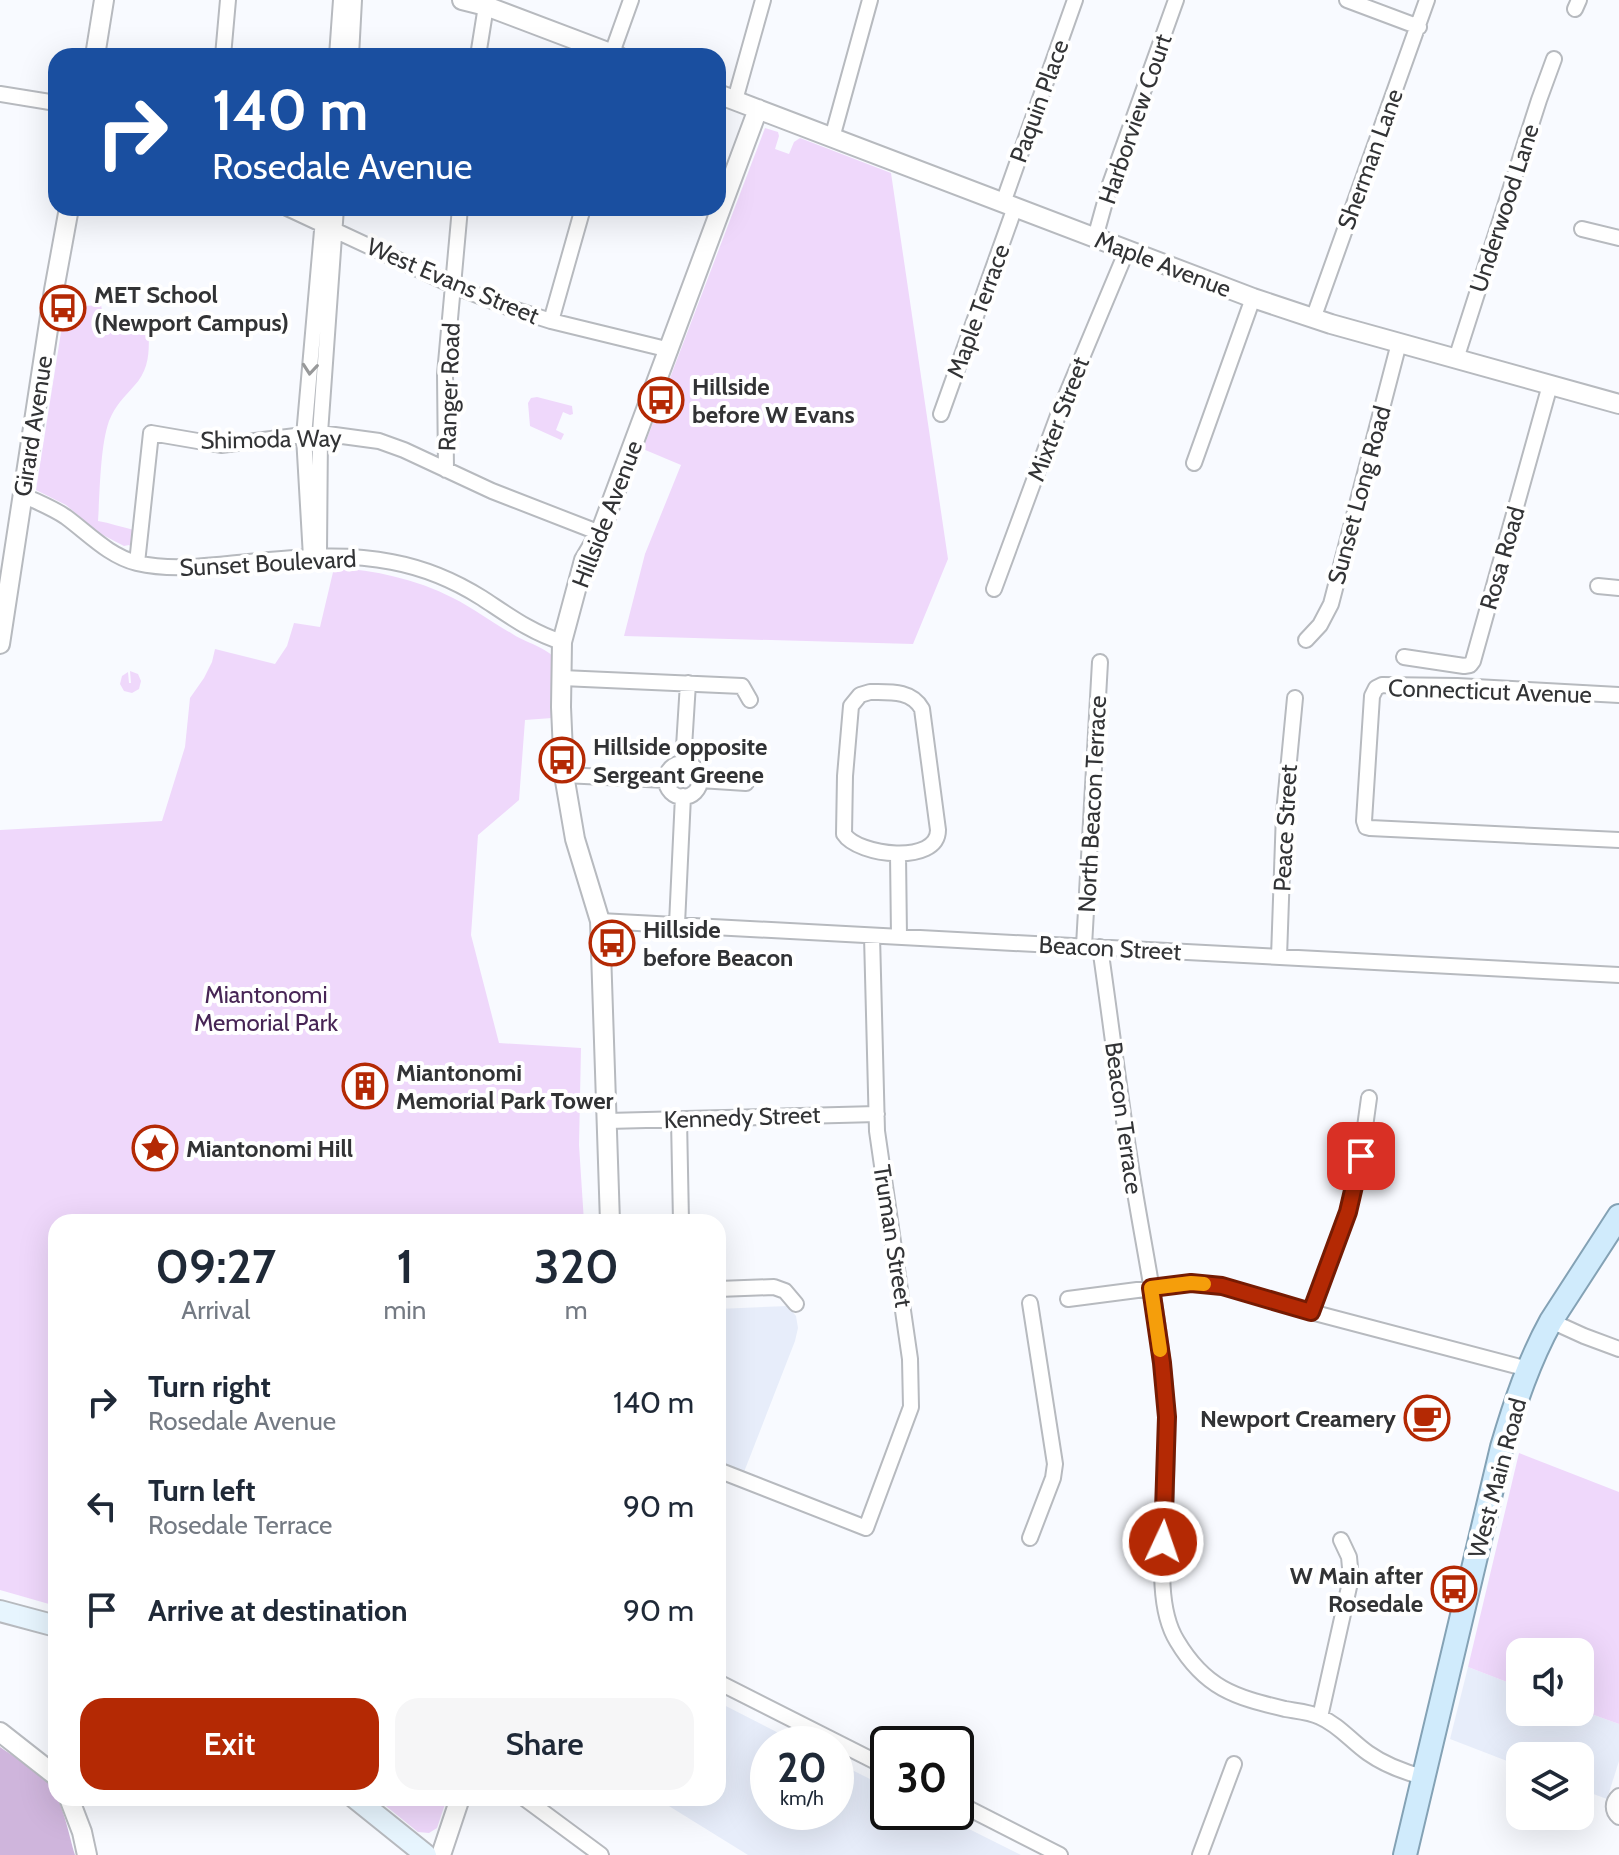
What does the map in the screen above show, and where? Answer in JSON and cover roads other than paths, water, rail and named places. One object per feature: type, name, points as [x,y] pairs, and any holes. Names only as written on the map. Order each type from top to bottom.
[{"type":"main road","name":"West Main Road","points":[[1405,1855],[1515,1403],[1551,1321],[1619,1216]]},
{"type":"main road","points":[[0,1611],[48,1624]]},
{"type":"main road","points":[[365,1806],[426,1855]]},
{"type":"street","points":[[96,48],[104,0]]},
{"type":"street","points":[[224,48],[228,0]]},
{"type":"street","points":[[338,48],[341,0]]},
{"type":"street","points":[[351,48],[354,0]]},
{"type":"street","points":[[462,0],[486,6],[597,48]]},
{"type":"street","points":[[617,48],[631,0]]},
{"type":"street","points":[[726,97],[763,0]]},
{"type":"street","points":[[832,138],[870,0]]},
{"type":"street","name":"Paquin Place","points":[[1009,205],[1075,0]]},
{"type":"street","name":"Harborview Court","points":[[1095,238],[1110,184],[1176,0]]},
{"type":"street","points":[[1347,0],[1419,27]]},
{"type":"street","name":"Sherman Lane","points":[[1313,319],[1427,0]]},
{"type":"street","points":[[479,48],[486,6]]},
{"type":"street","name":"Underwood Lane","points":[[1456,359],[1554,59]]},
{"type":"street","points":[[0,94],[48,102]]},
{"type":"street","name":"Maple Avenue","points":[[726,97],[1313,319],[1619,404]]},
{"type":"street","name":"Hillside Avenue","points":[[726,197],[758,109]]},
{"type":"street","name":"Maple Terrace","points":[[941,414],[1009,205]]},
{"type":"street","name":"Girard Avenue","points":[[0,644],[68,216]]},
{"type":"street","name":"Ranger Road","points":[[446,470],[445,374],[459,216]]},
{"type":"street","points":[[551,321],[581,216]]},
{"type":"street","name":"Hillside Avenue","points":[[610,1214],[600,921],[575,839],[564,775],[562,642],[584,560],[600,533],[719,216]]},
{"type":"street","points":[[314,556],[327,220]]},
{"type":"street","points":[[314,556],[304,436],[327,220]]},
{"type":"street","name":"West Evans Street","points":[[327,220],[454,286],[551,321],[670,350]]},
{"type":"street","points":[[1582,229],[1619,238]]},
{"type":"street","name":"Mixter Street","points":[[994,589],[1060,410],[1127,250]]},
{"type":"street","points":[[1194,463],[1253,298]]},
{"type":"street","name":"Sunset Long Road","points":[[1306,640],[1320,625],[1331,604],[1399,343]]},
{"type":"street","name":"Rosa Road","points":[[1404,657],[1464,666],[1473,661],[1550,385]]},
{"type":"street","name":"Shimoda Way","points":[[137,563],[151,433],[221,445],[320,433],[379,441],[492,491],[600,533]]},
{"type":"street","name":"Sunset Boulevard","points":[[23,495],[63,515],[108,551],[137,563],[179,569],[314,556],[348,556],[414,567],[462,587],[515,621],[547,638],[562,642]]},
{"type":"street","points":[[1598,586],[1619,588]]},
{"type":"street","name":"North Beacon Terrace","points":[[1084,946],[1100,662]]},
{"type":"street","points":[[562,678],[742,686],[750,700]]},
{"type":"street","points":[[683,763],[688,683]]},
{"type":"street","name":"Connecticut Avenue","points":[[1619,695],[1382,685],[1376,688],[1372,696],[1364,821],[1366,827],[1619,840]]},
{"type":"street","points":[[870,692],[904,694],[917,700],[922,709],[938,837],[933,845],[925,849],[898,854],[861,847],[849,842],[844,834],[851,706],[860,695],[870,692]]},
{"type":"street","name":"Peace Street","points":[[1279,957],[1284,813],[1295,698]]},
{"type":"street","points":[[683,763],[695,768],[700,780],[695,792],[683,796],[671,792],[666,780],[671,768],[683,763]]},
{"type":"street","points":[[564,775],[666,780]]},
{"type":"street","points":[[700,780],[746,783]]},
{"type":"street","points":[[677,924],[683,796]]},
{"type":"street","points":[[898,854],[899,937]]},
{"type":"street","name":"Beacon Street","points":[[600,921],[1619,975]]},
{"type":"street","name":"Truman Street","points":[[726,1473],[866,1528],[911,1407],[907,1332],[883,1176],[877,1114],[872,936]]},
{"type":"street","name":"Beacon Terrace","points":[[1100,947],[1166,1399],[1162,1570],[1165,1611],[1171,1631],[1187,1658],[1223,1690],[1260,1703],[1320,1717]]},
{"type":"street","points":[[1311,1312],[1348,1212],[1361,1156],[1369,1098]]},
{"type":"street","name":"Kennedy Street","points":[[607,1121],[877,1114]]},
{"type":"street","points":[[679,1119],[681,1214]]},
{"type":"street","points":[[1068,1299],[1191,1283],[1222,1286],[1528,1369]]},
{"type":"street","points":[[726,1289],[774,1287],[785,1291],[796,1304]]},
{"type":"street","points":[[1030,1538],[1053,1478],[1055,1464],[1031,1310]]},
{"type":"street","points":[[1551,1321],[1619,1349]]},
{"type":"street","points":[[1341,1540],[1349,1557],[1351,1578],[1320,1717],[1378,1760],[1397,1770],[1423,1777]]},
{"type":"street","points":[[726,1686],[870,1759]]},
{"type":"street","points":[[0,1732],[48,1770]]},
{"type":"street","points":[[1200,1855],[1234,1764]]},
{"type":"street","points":[[1619,1796],[1614,1803],[1619,1817]]},
{"type":"street","points":[[73,1806],[87,1855]]},
{"type":"street","points":[[441,1855],[457,1806]]},
{"type":"street","points":[[535,1806],[601,1855]]},
{"type":"street","points":[[974,1811],[1060,1855]]},
{"type":"place","name":"MET School (Newport Campus)","points":[[63,308]]},
{"type":"place","name":"Hillside before W Evans","points":[[661,400]]},
{"type":"place","name":"Hillside opposite Sergeant Greene","points":[[562,760]]},
{"type":"place","name":"Hillside before Beacon","points":[[612,943]]},
{"type":"place","name":"Miantonomi Memorial Park Tower","points":[[365,1086]]},
{"type":"place","name":"Miantonomi Hill","points":[[155,1148]]},
{"type":"place","name":"Newport Creamery","points":[[1427,1418]]},
{"type":"place","name":"W Main after Rosedale","points":[[1454,1589]]},
{"type":"park label","name":"Miantonomi Memorial Park","points":[[266,1008]]}]
